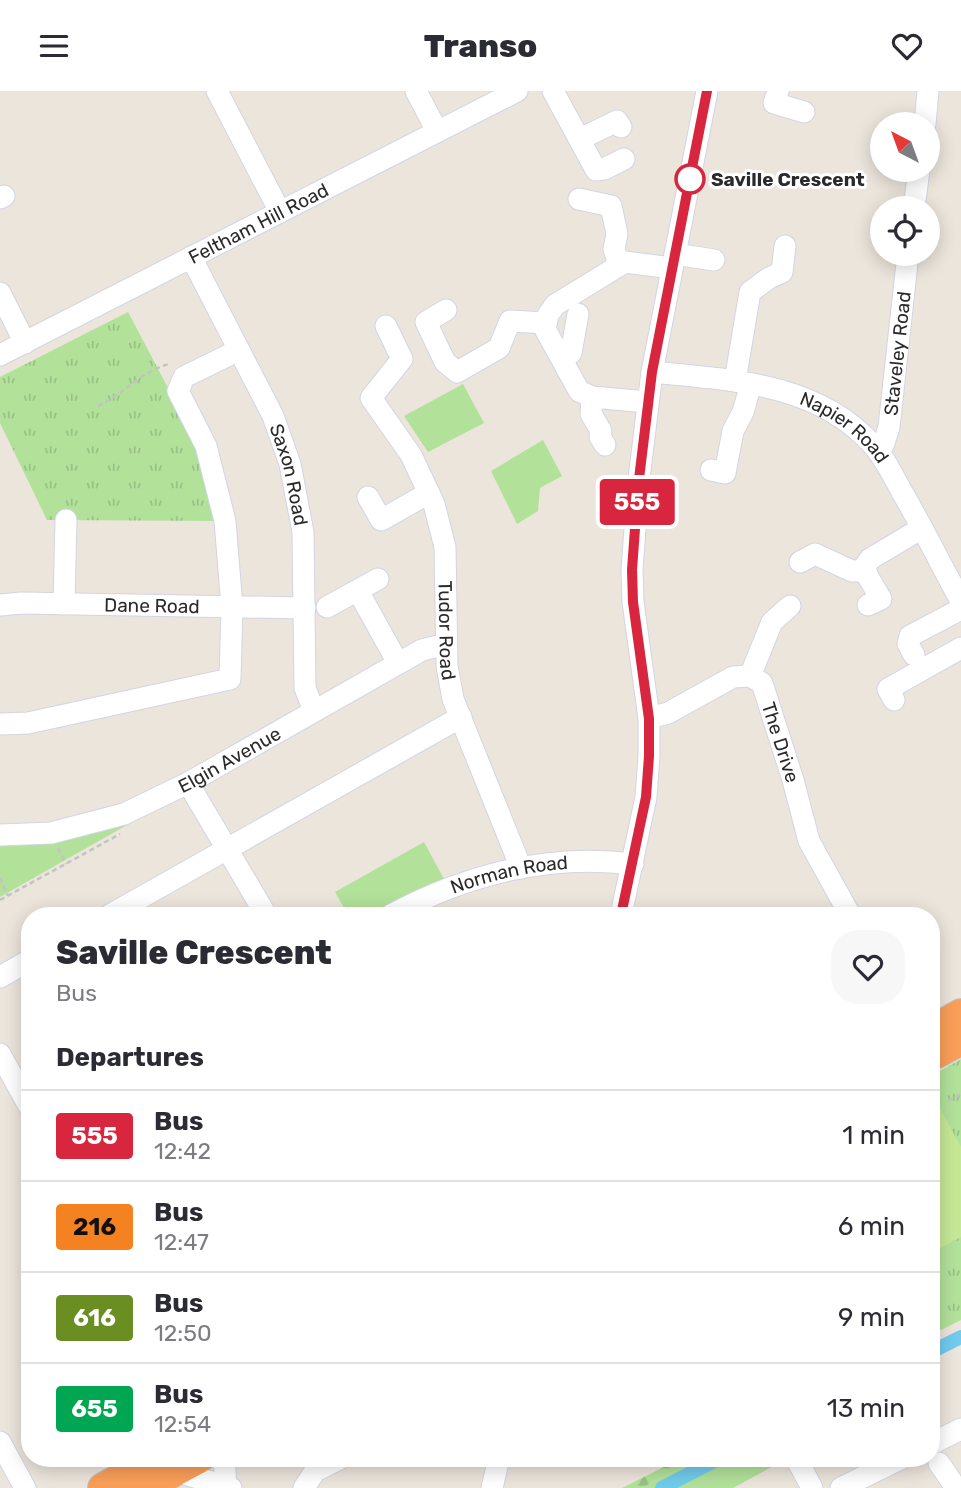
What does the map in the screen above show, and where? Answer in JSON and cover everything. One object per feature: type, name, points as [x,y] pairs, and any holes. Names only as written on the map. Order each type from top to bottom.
[{"type":"highway","points":[[940,1026],[961,1014]]},
{"type":"highway","points":[[940,1051],[961,1039]]},
{"type":"highway","points":[[122,1477],[159,1467]]},
{"type":"street","points":[[217,91],[280,212]]},
{"type":"street","points":[[416,91],[438,131]]},
{"type":"street","name":"Feltham Hill Road","points":[[0,355],[517,91]]},
{"type":"street","points":[[553,91],[596,170],[624,159]]},
{"type":"street","points":[[623,907],[646,797],[649,756],[649,719],[636,634],[632,570],[647,402],[707,91]]},
{"type":"street","points":[[778,91],[774,103],[804,112]]},
{"type":"street","points":[[926,112],[928,91]]},
{"type":"street","points":[[580,139],[617,121],[621,127]]},
{"type":"street","points":[[579,199],[611,206],[617,234],[614,249],[619,265]]},
{"type":"street","points":[[711,470],[725,473],[733,431],[743,412],[750,292],[782,272],[785,246]]},
{"type":"street","name":"Saxon Road","points":[[191,257],[273,416],[290,464],[303,532],[305,688],[314,711]]},
{"type":"street","points":[[647,402],[592,397],[579,391],[545,329],[548,315],[555,305],[625,262],[713,260]]},
{"type":"street","name":"Staveley Road","points":[[878,453],[889,427],[907,266]]},
{"type":"street","points":[[0,293],[25,342]]},
{"type":"street","points":[[446,310],[426,322],[445,362],[457,372],[499,348],[510,321],[546,323]]},
{"type":"street","points":[[558,352],[571,353],[578,314]]},
{"type":"street","name":"Tudor Road","points":[[386,327],[401,359],[371,398],[411,455],[434,504],[445,547],[447,666],[453,699],[522,868]]},
{"type":"street","points":[[0,725],[27,723],[230,679],[232,607],[225,521],[206,446],[178,391],[184,377],[239,350]]},
{"type":"street","name":"Napier Road","points":[[652,372],[743,383],[803,397],[837,414],[873,444],[960,598]]},
{"type":"street","points":[[592,397],[591,414],[601,431],[600,437],[605,445]]},
{"type":"street","points":[[368,497],[381,520],[429,493]]},
{"type":"street","points":[[64,604],[66,520]]},
{"type":"street","points":[[868,605],[881,599],[866,571],[870,559],[922,528]]},
{"type":"street","points":[[800,562],[815,554],[852,571],[866,571]]},
{"type":"street","points":[[327,607],[378,579]]},
{"type":"street","points":[[358,591],[398,663]]},
{"type":"street","points":[[914,655],[908,644],[910,635],[960,598]]},
{"type":"street","name":"Dane Road","points":[[0,605],[21,603],[304,608]]},
{"type":"street","points":[[649,719],[668,713],[733,677],[750,676],[772,622],[790,606]]},
{"type":"street","name":"Elgin Avenue","points":[[0,835],[51,833],[124,814],[188,783],[422,650],[446,644]]},
{"type":"street","points":[[894,700],[888,689],[961,648]]},
{"type":"street","name":"The Drive","points":[[750,676],[762,683],[809,841],[846,907]]},
{"type":"street","points":[[124,907],[461,717]]},
{"type":"street","points":[[188,783],[261,907]]},
{"type":"street","name":"Norman Road","points":[[407,907],[454,884],[522,868],[553,863],[608,860],[633,864]]},
{"type":"street","points":[[0,977],[21,965]]},
{"type":"street","points":[[0,1054],[21,1092]]},
{"type":"street","points":[[940,1448],[961,1429]]},
{"type":"street","points":[[2,1449],[25,1488]]},
{"type":"street","points":[[940,1461],[956,1488]]},
{"type":"street","points":[[187,1467],[228,1487]]},
{"type":"street","points":[[225,1467],[228,1487]]},
{"type":"street","points":[[304,1488],[315,1471],[323,1467]]},
{"type":"street","points":[[492,1488],[497,1467]]},
{"type":"street","points":[[801,1467],[812,1488]]},
{"type":"street","points":[[841,1488],[884,1467]]},
{"type":"path","points":[[98,406],[113,399],[157,367],[169,364],[174,371]]},
{"type":"path","points":[[0,900],[130,828]]},
{"type":"path","points":[[0,878],[8,896]]},
{"type":"path","points":[[948,1101],[961,1094]]},
{"type":"green space","points":[[128,312],[196,441],[218,521],[47,520],[0,423],[0,377]]},
{"type":"green space","points":[[463,384],[484,423],[428,452],[404,416]]},
{"type":"green space","points":[[543,440],[562,476],[540,488],[538,511],[517,524],[491,471]]},
{"type":"green space","points":[[150,812],[0,897],[0,846],[39,844],[77,837],[114,827]]},
{"type":"green space","points":[[424,842],[444,879],[390,907],[343,907],[335,892]]},
{"type":"green space","points":[[961,1059],[961,1320],[940,1330],[940,1071]]},
{"type":"green space","points":[[940,1109],[961,1147],[961,1237],[940,1248]]},
{"type":"green space","points":[[664,1467],[683,1467],[641,1488],[622,1488]]},
{"type":"green space","points":[[683,1467],[772,1467],[733,1488],[641,1488]]},
{"type":"waterway","points":[[940,1348],[961,1337]]},
{"type":"waterway","points":[[662,1488],[703,1467]]},
{"type":"bus line","name":"555","points":[[623,907],[646,797],[649,756],[649,719],[633,602],[632,570],[638,487],[652,372],[707,91]]},
{"type":"place","name":"Saville Crescent","points":[[690,179]]}]
